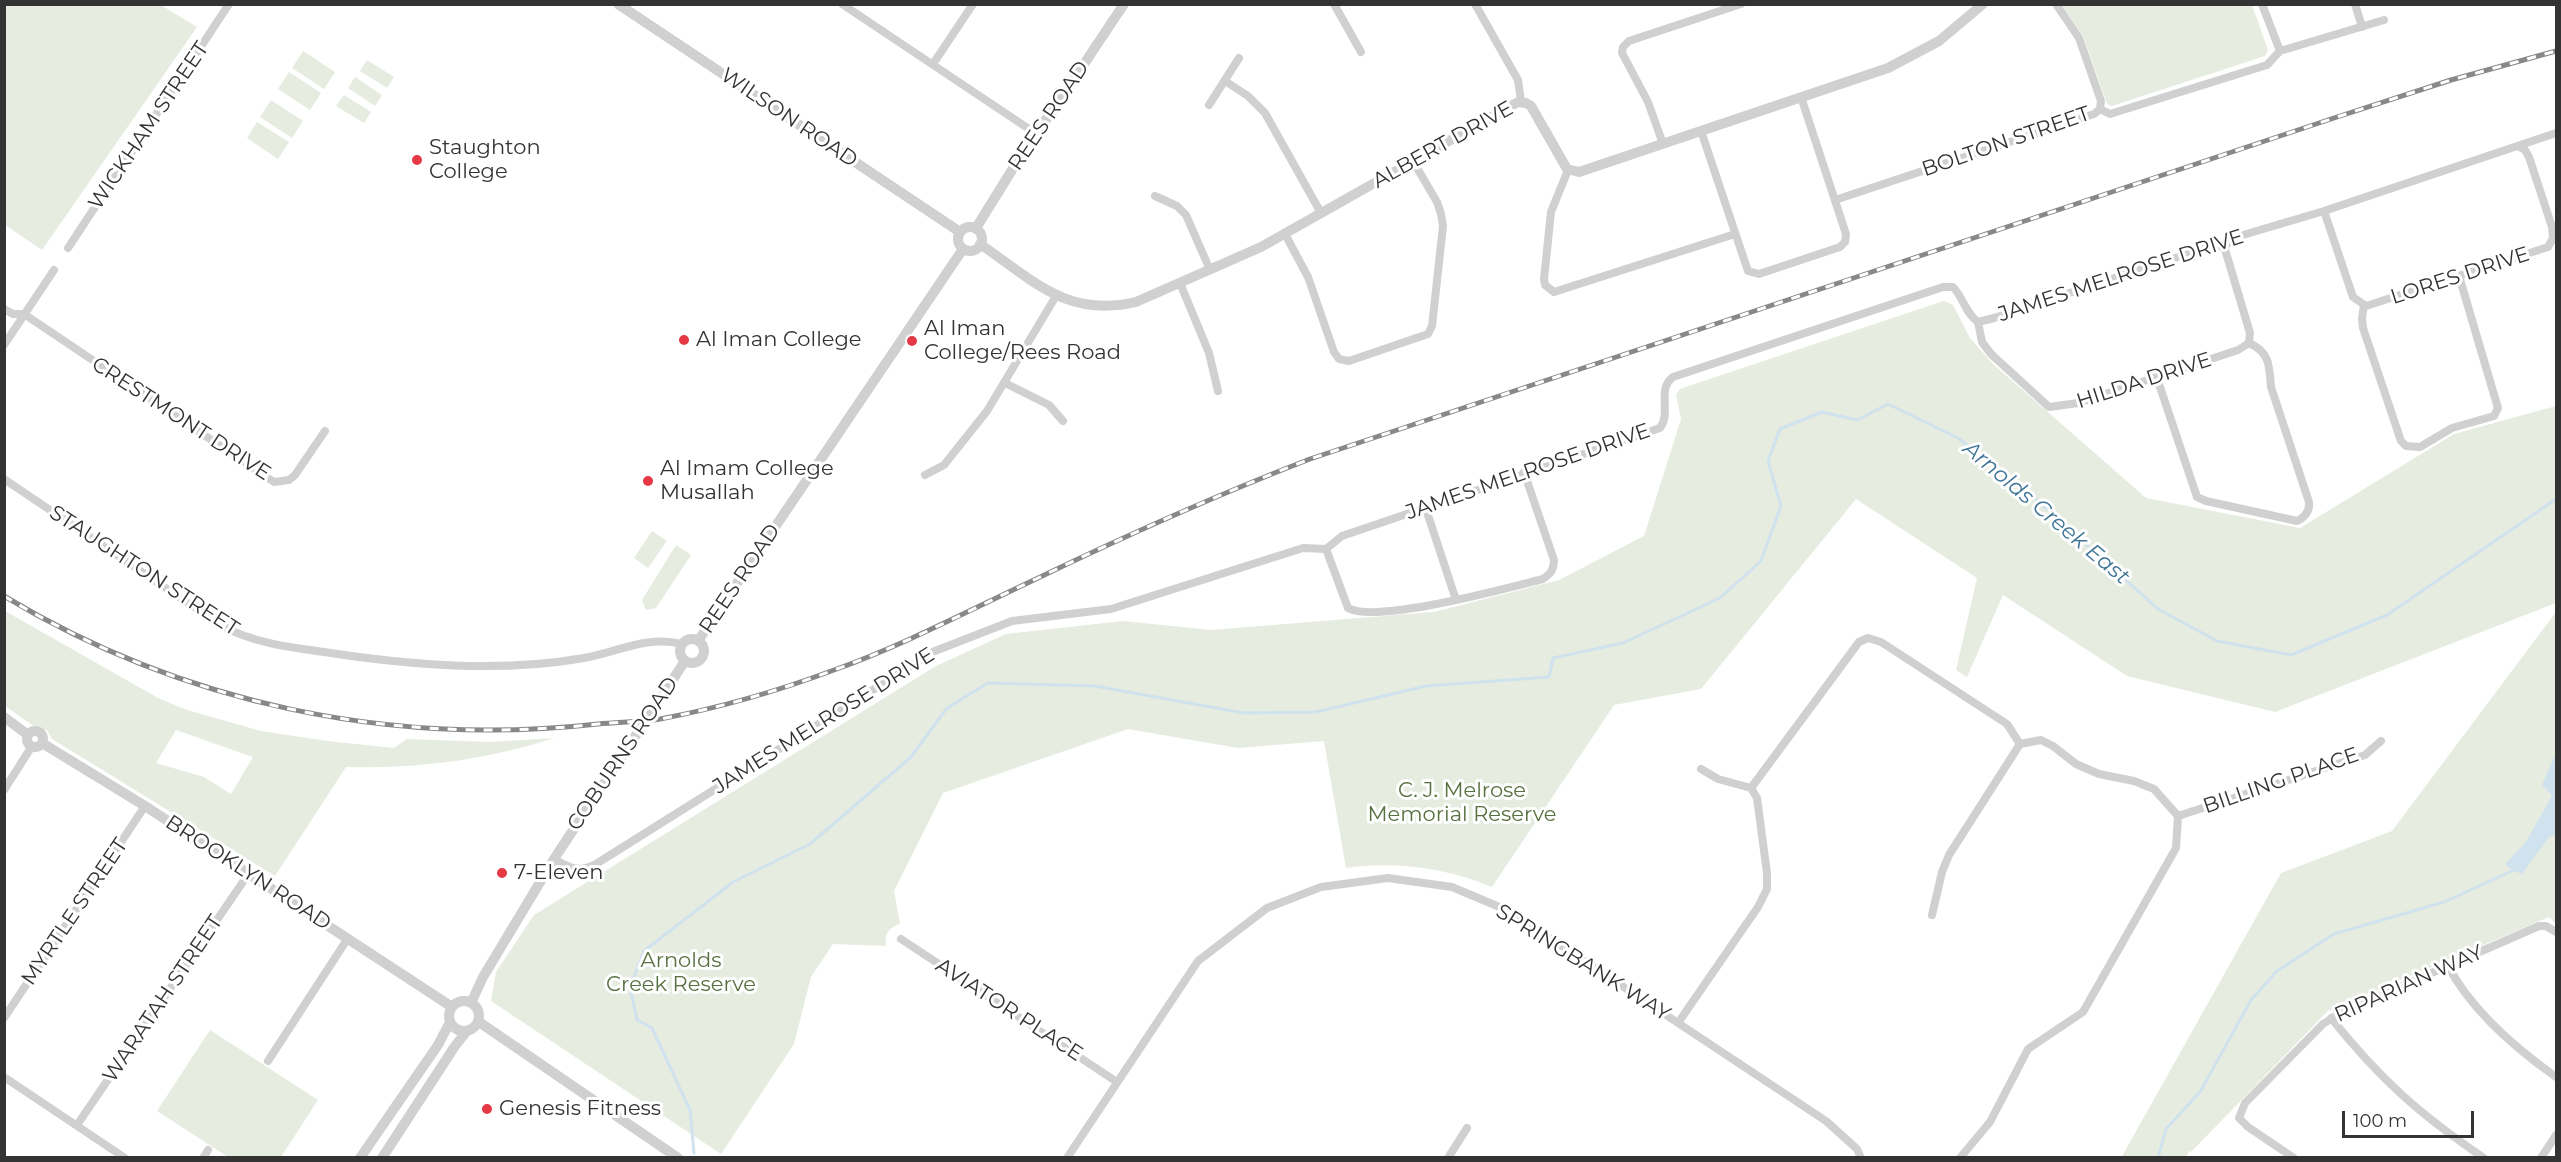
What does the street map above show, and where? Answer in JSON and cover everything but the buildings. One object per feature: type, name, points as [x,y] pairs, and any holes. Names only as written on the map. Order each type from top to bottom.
[{"type":"street","name":"WICKHAM STREET","points":[[68,248],[229,4]]},
{"type":"street","name":"WILSON ROAD","points":[[618,4],[960,232]]},
{"type":"street","points":[[843,4],[1035,133]]},
{"type":"street","points":[[933,64],[973,4]]},
{"type":"street","name":"REES ROAD","points":[[976,228],[1035,133],[1052,112],[1124,4]]},
{"type":"street","points":[[1334,4],[1361,52]]},
{"type":"street","points":[[1475,4],[1518,80],[1521,101]]},
{"type":"street","points":[[1663,144],[1648,102],[1622,53],[1623,47],[1629,41],[1741,4]]},
{"type":"street","points":[[1735,234],[1554,292],[1545,285],[1551,212],[1568,170],[1581,171],[1905,61],[1939,42],[1983,4]]},
{"type":"street","name":"BOLTON STREET","points":[[1835,200],[2094,114],[2100,109],[2101,101],[2079,38],[2056,4]]},
{"type":"street","points":[[2262,4],[2280,51]]},
{"type":"street","points":[[2355,4],[2362,27]]},
{"type":"street","points":[[2100,109],[2110,114],[2267,64],[2280,51],[2384,20]]},
{"type":"street","points":[[1209,105],[1239,58]]},
{"type":"street","points":[[1225,81],[1248,96],[1265,113],[1321,213]]},
{"type":"street","points":[[1701,131],[1746,268],[1752,274],[1759,274],[1820,254],[1840,247],[1847,238],[1801,97]]},
{"type":"street","name":"ALBERT DRIVE","points":[[980,244],[1056,296],[1074,303],[1115,306],[1136,302],[1262,247],[1521,101],[1531,106],[1568,170]]},
{"type":"street","name":"JAMES MELROSE DRIVE","points":[[554,859],[570,869],[585,870],[917,661],[977,634],[1012,621],[1111,609],[1303,548],[1326,549],[1342,536],[1524,472],[1660,428],[1666,415],[1664,392],[1668,381],[1673,377],[1943,287],[1953,287],[1960,294],[1978,322],[2208,247],[2224,246],[2242,235],[2324,212],[2556,132]]},
{"type":"street","name":"LORES DRIVE","points":[[2324,212],[2353,297],[2364,305],[2379,303],[2548,247],[2554,247],[2552,227],[2529,157],[2525,150],[2518,146]]},
{"type":"street","points":[[1284,234],[1308,277],[1334,352],[1340,360],[1349,361],[1428,334],[1432,326],[1443,226],[1437,202],[1413,161]]},
{"type":"street","points":[[1155,196],[1177,206],[1186,214],[1210,270]]},
{"type":"street","points":[[966,227],[976,228],[981,234],[980,244],[975,250],[963,249],[958,239],[960,232],[966,227]]},
{"type":"street","points":[[2157,378],[2197,497],[2206,501],[2297,520],[2303,518],[2310,508],[2309,502],[2271,387],[2272,373],[2266,357],[2249,344],[2250,334],[2224,246]]},
{"type":"street","name":"REES ROAD","points":[[698,641],[963,249]]},
{"type":"street","points":[[4,345],[54,270]]},
{"type":"street","points":[[2364,305],[2363,328],[2401,441],[2406,446],[2420,447],[2452,429],[2494,416],[2498,408],[2459,276]]},
{"type":"street","points":[[1179,283],[1209,353],[1218,391]]},
{"type":"street","points":[[925,475],[944,465],[987,411],[1056,296]]},
{"type":"street","points":[[4,309],[13,314],[24,314]]},
{"type":"street","name":"CRESTMONT DRIVE","points":[[24,314],[274,482],[288,480],[295,475],[325,430]]},
{"type":"street","name":"HILDA DRIVE","points":[[1978,322],[1982,342],[1991,354],[2049,407],[2078,404],[2238,350],[2249,344]]},
{"type":"street","points":[[1005,383],[1049,405],[1063,422]]},
{"type":"street","points":[[1326,549],[1348,608],[1353,611],[1408,608],[1456,600],[1543,579],[1550,574],[1554,560],[1524,472]]},
{"type":"street","name":"STAUGHTON STREET","points":[[4,479],[222,626],[258,641],[362,658],[424,664],[497,666],[584,658],[652,640],[666,640],[682,644]]},
{"type":"street","points":[[1425,506],[1456,600]]},
{"type":"street","points":[[1751,788],[1859,642],[1868,638],[1881,642],[2007,724],[2020,744]]},
{"type":"street","points":[[691,639],[698,641],[704,652],[700,659],[693,663],[685,661],[680,656],[682,644],[691,639]]},
{"type":"street","name":"COBURNS ROAD","points":[[471,1003],[483,977],[554,859],[685,661]]},
{"type":"street","name":"BROOKLYN ROAD","points":[[4,717],[28,735],[38,732],[42,738],[37,745],[145,806],[452,1007]]},
{"type":"street","points":[[1932,915],[1942,872],[1949,855],[2020,744],[2042,740],[2076,764],[2099,774],[2134,781],[2154,789],[2178,816],[2176,848],[2083,1012],[2028,1049],[1990,1122],[1960,1158]]},
{"type":"street","name":"BILLING PLACE","points":[[2178,816],[2365,755],[2381,741]]},
{"type":"street","points":[[4,790],[37,745]]},
{"type":"street","points":[[1678,1023],[1758,907],[1767,888],[1757,798],[1751,788],[1718,779],[1701,769]]},
{"type":"street","name":"MYRTLE STREET","points":[[4,1018],[145,806]]},
{"type":"street","name":"WARATAH STREET","points":[[77,1125],[249,873]]},
{"type":"street","name":"SPRINGBANK WAY","points":[[1067,1158],[1198,961],[1267,908],[1321,887],[1379,879],[1452,887],[1509,911],[1826,1121],[1857,1149],[1861,1158]]},
{"type":"street","name":"RIPARIAN WAY","points":[[2294,1158],[2248,1127],[2239,1118],[2245,1104],[2331,1018],[2539,926],[2546,926],[2556,932]]},
{"type":"street","points":[[268,1061],[348,938]]},
{"type":"street","name":"AVIATOR PLACE","points":[[901,939],[1117,1082]]},
{"type":"street","points":[[2448,966],[2458,984],[2506,1037],[2556,1077]]},
{"type":"street","points":[[467,1031],[457,1030],[450,1022],[452,1007],[460,1002],[471,1003],[478,1009],[479,1022]]},
{"type":"street","points":[[2331,1018],[2365,1061],[2398,1093],[2435,1124],[2484,1158]]},
{"type":"street","points":[[360,1158],[438,1045],[450,1022]]},
{"type":"street","points":[[382,1158],[455,1046],[467,1031],[479,1022]]},
{"type":"street","points":[[479,1022],[678,1158]]},
{"type":"street","points":[[4,1077],[125,1158]]},
{"type":"street","points":[[1448,1158],[1467,1128]]},
{"type":"street","points":[[2541,1158],[2556,1135]]},
{"type":"green space","points":[[4,5],[161,5],[197,27],[42,250],[5,225]]},
{"type":"green space","points":[[2062,5],[2252,5],[2268,50],[2265,56],[2112,106],[2107,104],[2083,36]]},
{"type":"green space","points":[[303,51],[335,72],[324,89],[292,68]]},
{"type":"green space","points":[[367,60],[394,77],[387,88],[360,71]]},
{"type":"green space","points":[[289,72],[321,93],[310,110],[278,89]]},
{"type":"green space","points":[[355,77],[382,95],[375,106],[348,88]]},
{"type":"green space","points":[[344,95],[371,112],[364,123],[336,106]]},
{"type":"green space","points":[[271,100],[303,121],[292,138],[260,117]]},
{"type":"green space","points":[[257,122],[289,142],[278,159],[247,138]]},
{"type":"green space","name":"Arnolds Creek Reserve","points":[[1944,301],[1953,305],[1970,338],[1993,364],[2146,498],[2300,528],[2454,434],[2556,406],[2556,603],[2275,712],[2127,676],[2003,595],[1967,677],[1956,670],[1977,578],[1856,499],[1701,689],[1614,705],[1492,887],[1457,875],[1420,868],[1383,865],[1346,868],[1324,741],[1238,748],[1128,729],[943,793],[894,891],[900,924],[888,932],[886,946],[833,944],[811,977],[794,1044],[721,1154],[491,1001],[496,972],[534,915],[936,666],[1006,634],[1123,621],[1211,630],[1434,612],[1559,580],[1644,536],[1681,419],[1676,395],[1680,389]]},
{"type":"green space","points":[[652,531],[667,541],[648,568],[634,558]]},
{"type":"green space","points":[[676,545],[691,555],[656,608],[646,610],[642,600]]},
{"type":"green space","points":[[5,611],[158,698],[187,710],[261,731],[394,748],[407,739],[489,742],[555,738],[503,752],[451,762],[346,767],[275,876],[52,739],[47,730],[38,729],[5,706]],"holes":[[[176,730],[253,757],[231,794],[204,777],[156,763]]]},
{"type":"green space","points":[[2556,612],[2556,924],[2549,917],[2328,1011],[2191,1152],[2189,1151],[2186,1157],[2121,1158],[2281,873],[2392,831]]},
{"type":"green space","points":[[210,1030],[318,1100],[281,1157],[228,1157],[157,1111]]},
{"type":"water","points":[[2556,753],[2556,834],[2549,837],[2522,874],[2513,871],[2505,864],[2525,843],[2552,796],[2542,785]]},
{"type":"waterway","name":"Arnolds Creek East","points":[[694,1153],[690,1110],[652,1028],[637,1020],[630,987],[644,951],[733,882],[810,844],[910,758],[947,708],[988,683],[1095,686],[1244,713],[1316,712],[1426,686],[1549,677],[1553,658],[1623,643],[1720,598],[1761,561],[1781,506],[1768,461],[1780,429],[1822,412],[1857,420],[1888,404],[1958,438],[2019,484],[2158,609],[2217,641],[2291,655],[2387,615],[2556,499]]},
{"type":"waterway","points":[[2158,1158],[2166,1129],[2200,1092],[2251,1000],[2277,971],[2334,934],[2444,902],[2514,870]]},
{"type":"railway","points":[[4,596],[72,633],[143,665],[216,690],[290,709],[366,722],[443,729],[520,730],[645,721],[682,715],[770,692],[886,650],[1138,531],[1310,459],[2334,118],[2451,80],[2556,51]]},
{"type":"place","name":"Staughton College","points":[[417,160]]},
{"type":"place","name":"Al Iman College","points":[[684,340]]},
{"type":"place","name":"Al Iman College/Rees Road","points":[[912,341]]},
{"type":"place","name":"Al Imam College Musallah","points":[[648,481]]},
{"type":"place","name":"7-Eleven","points":[[502,873]]},
{"type":"place","name":"Genesis Fitness","points":[[487,1109]]},
{"type":"park label","name":"C. J. Melrose Memorial Reserve","points":[[1462,803]]}]
